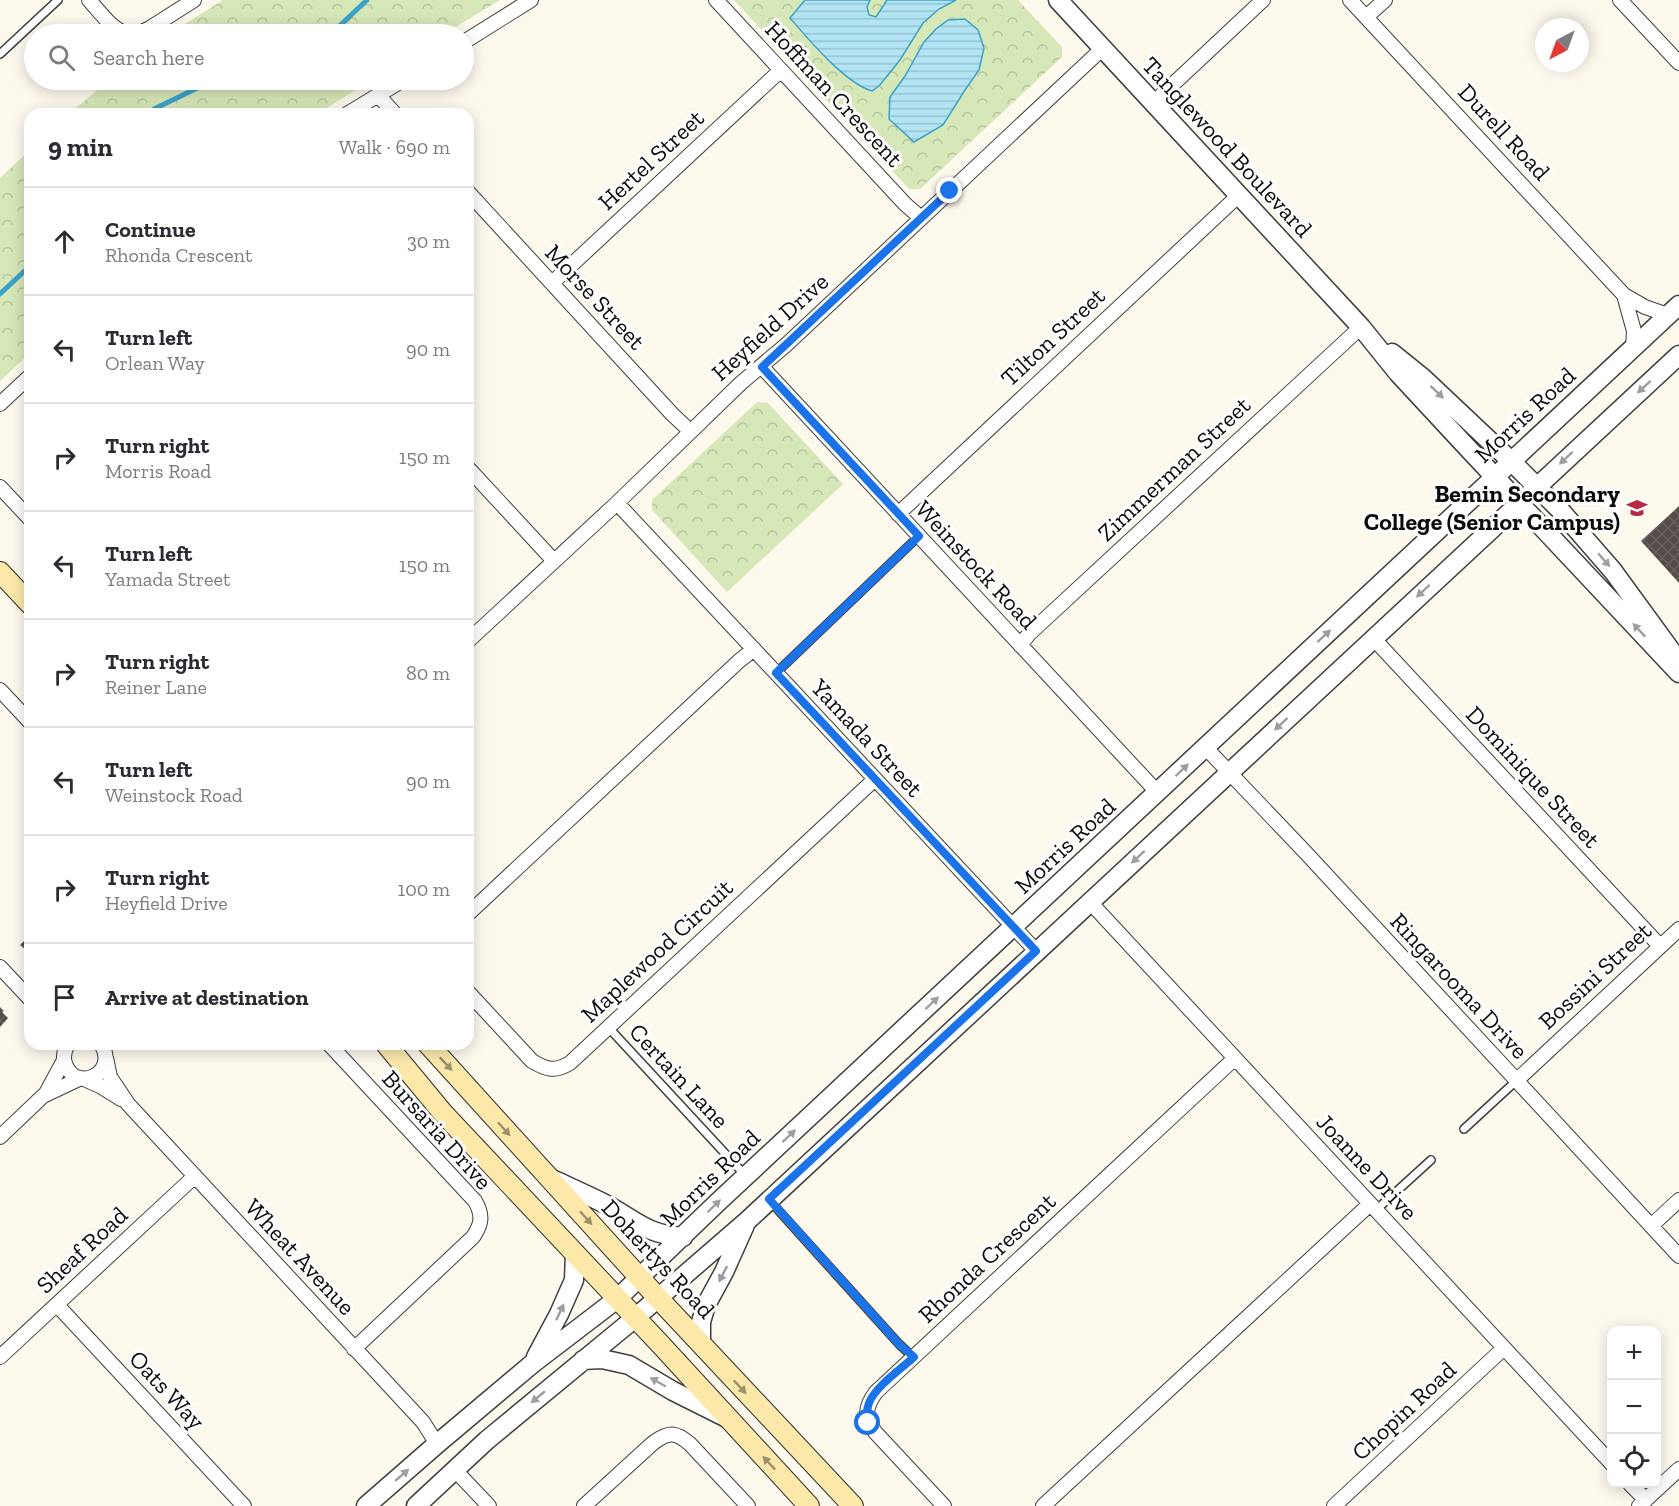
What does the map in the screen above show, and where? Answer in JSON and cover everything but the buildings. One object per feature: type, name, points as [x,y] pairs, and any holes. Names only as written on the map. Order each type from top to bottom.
[{"type":"main road","points":[[0,572],[24,598]]},
{"type":"main road","points":[[391,1050],[443,1113],[809,1506]]},
{"type":"main road","name":"Dohertys Road","points":[[433,1050],[735,1382],[853,1506]]},
{"type":"street","points":[[89,0],[111,24]]},
{"type":"street","points":[[156,24],[194,0]]},
{"type":"street","points":[[474,36],[531,0]]},
{"type":"street","name":"Hoffman Crescent","points":[[716,0],[905,204],[921,218]]},
{"type":"street","name":"Tanglewood Boulevard","points":[[1058,0],[1361,327],[1398,373],[1679,672]]},
{"type":"street","points":[[1154,102],[1263,0]]},
{"type":"street","name":"Durell Road","points":[[1350,0],[1624,295],[1645,307],[1674,310]]},
{"type":"street","points":[[1366,17],[1385,0]]},
{"type":"street","points":[[1620,0],[1679,63]]},
{"type":"street","name":"Heyfield Drive","points":[[474,635],[741,383],[762,367],[1103,48]]},
{"type":"street","name":"Hertel Street","points":[[552,283],[781,70]]},
{"type":"street","points":[[357,108],[386,90]]},
{"type":"street","points":[[378,95],[390,108]]},
{"type":"street","name":"Tilton Street","points":[[898,514],[1239,195]]},
{"type":"street","name":"Morse Street","points":[[474,198],[690,431]]},
{"type":"street","name":"Durell Road","points":[[1624,295],[1634,331],[1632,348]]},
{"type":"street","name":"Morris Road","points":[[366,1506],[532,1364],[617,1299],[1511,460],[1674,310]]},
{"type":"street","name":"Tanglewood Boulevard","points":[[1361,327],[1423,378],[1537,485],[1613,571],[1679,663]]},
{"type":"street","name":"Zimmerman Street","points":[[1020,645],[1030,633],[1361,327]]},
{"type":"street","points":[[416,1506],[487,1440],[635,1318],[747,1221],[1679,355]]},
{"type":"street","name":"Weinstock Road","points":[[762,367],[1158,793]]},
{"type":"street","points":[[0,404],[24,382]]},
{"type":"street","points":[[474,474],[554,561]]},
{"type":"street","points":[[0,487],[24,513]]},
{"type":"street","name":"Yamada Street","points":[[616,503],[1036,951]]},
{"type":"street","name":"Dominique Street","points":[[1373,638],[1660,946]]},
{"type":"street","points":[[474,908],[754,649]]},
{"type":"street","points":[[0,690],[24,716]]},
{"type":"street","name":"Ringarooma Drive","points":[[1206,748],[1679,1256]]},
{"type":"street","name":"Maplewood Circuit","points":[[474,998],[532,1061],[543,1067],[561,1068],[570,1063],[875,779]]},
{"type":"street","name":"Joanne Drive","points":[[1089,902],[1607,1460]]},
{"type":"street","name":"Bossini Street","points":[[1516,1081],[1679,929]]},
{"type":"street","points":[[0,967],[24,993]]},
{"type":"street","points":[[0,1137],[44,1096],[83,1078],[97,1075],[105,1064],[105,1050]]},
{"type":"street","name":"Wheat Avenue","points":[[105,1050],[110,1077],[128,1104],[423,1422],[437,1444]]},
{"type":"street","name":"Bursaria Drive","points":[[334,1050],[475,1202],[480,1210],[481,1219],[479,1229],[473,1237],[354,1349]]},
{"type":"street","points":[[44,1096],[64,1051]]},
{"type":"street","name":"Wheat Avenue","points":[[64,1051],[68,1070],[72,1074],[110,1092],[128,1104]]},
{"type":"street","name":"Rhonda Crescent","points":[[944,1506],[868,1423],[869,1401],[1235,1058]]},
{"type":"street","name":"Sheaf Road","points":[[0,1357],[195,1176]]},
{"type":"street","points":[[550,1178],[610,1207],[645,1229],[666,1236],[683,1237]]},
{"type":"street","points":[[1651,1226],[1679,1200]]},
{"type":"street","points":[[1043,1506],[1373,1207]]},
{"type":"street","points":[[701,1343],[701,1322],[706,1305],[747,1221]]},
{"type":"street","points":[[532,1364],[574,1280],[575,1253]]},
{"type":"street","name":"Oats Way","points":[[57,1305],[244,1506]]},
{"type":"street","name":"Chopin Road","points":[[1334,1506],[1504,1348]]},
{"type":"street","points":[[583,1360],[602,1359],[629,1365],[673,1391],[729,1419]]},
{"type":"street","points":[[584,1506],[653,1443],[661,1437],[672,1434],[690,1444],[748,1506]]},
{"type":"street","points":[[437,1444],[455,1470],[489,1506]]},
{"type":"street","points":[[1633,1488],[1642,1503],[1679,1469]]},
{"type":"lane","points":[[32,24],[58,0]]},
{"type":"lane","points":[[0,54],[24,32]]},
{"type":"lane","points":[[776,673],[919,536]]},
{"type":"lane","name":"Certain Lane","points":[[608,1027],[746,1176]]},
{"type":"lane","points":[[1464,1129],[1516,1081]]},
{"type":"lane","points":[[1373,1207],[1431,1160]]},
{"type":"lane","points":[[769,1199],[899,1344],[914,1357]]},
{"type":"green space","points":[[223,0],[500,0],[460,24],[185,24]]},
{"type":"green space","points":[[734,0],[1018,0],[1062,47],[1062,57],[920,189],[909,189]]},
{"type":"green space","points":[[97,90],[356,90],[327,108],[76,108]]},
{"type":"green space","points":[[24,156],[24,359],[0,381],[0,178]]},
{"type":"green space","points":[[757,402],[768,403],[843,484],[727,592],[652,510],[652,500]]},
{"type":"water","points":[[805,0],[870,0],[867,7],[869,15],[876,17],[887,0],[956,0],[939,9],[923,23],[900,60],[879,86],[872,91],[839,70],[790,18]]},
{"type":"water","points":[[965,19],[978,30],[984,48],[979,70],[943,125],[914,142],[889,119],[890,97],[924,42],[936,29],[948,20]]},
{"type":"waterway","points":[[342,24],[367,0]]},
{"type":"waterway","points":[[156,108],[193,90]]},
{"type":"waterway","points":[[0,294],[24,272]]},
{"type":"place","name":"Bemin Secondary College (Senior Campus)","points":[[1637,508]]},
{"type":"route","points":[[868,1423],[869,1401],[914,1357],[899,1344],[769,1199],[1036,951],[776,673],[919,536],[762,367],[950,191]]}]
